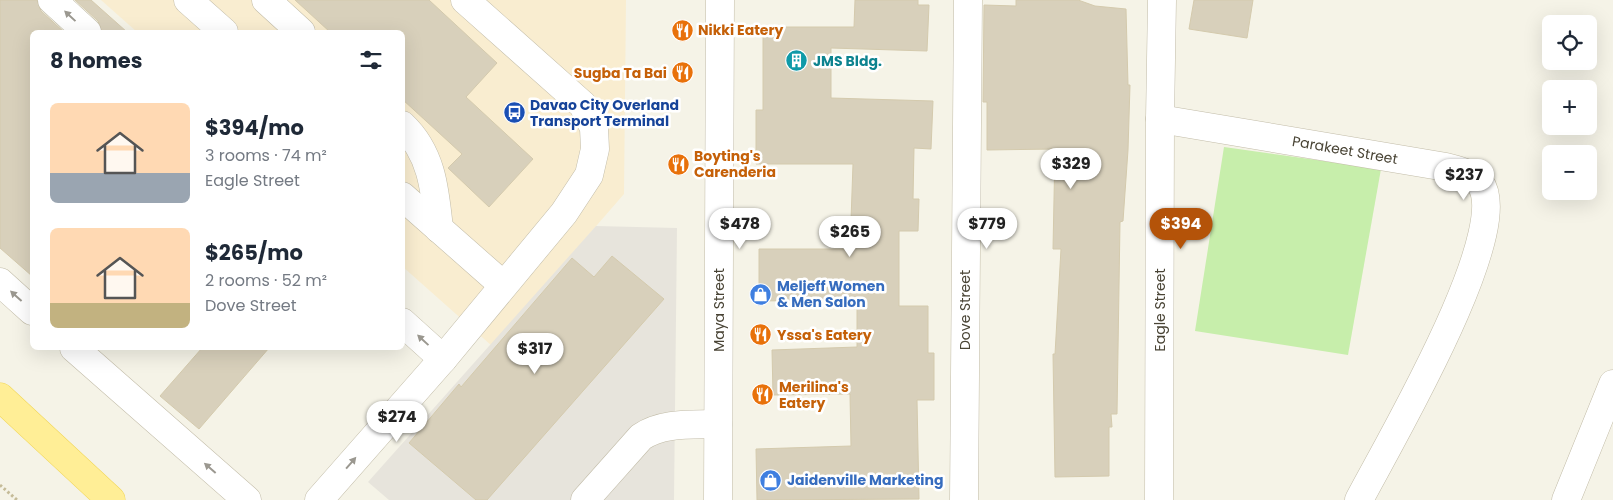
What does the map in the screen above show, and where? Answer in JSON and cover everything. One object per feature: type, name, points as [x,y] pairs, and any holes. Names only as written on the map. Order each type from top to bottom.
[{"type":"main road","points":[[0,397],[111,500]]},
{"type":"street","points":[[52,0],[86,30]]},
{"type":"street","points":[[188,0],[222,30]]},
{"type":"street","points":[[266,0],[299,30]]},
{"type":"street","points":[[319,500],[443,359],[564,213],[589,175],[595,149],[594,128],[582,106],[464,0]]},
{"type":"street","name":"Maya Street","points":[[718,500],[720,0]]},
{"type":"street","name":"Dove Street","points":[[964,500],[968,0]]},
{"type":"street","name":"Eagle Street","points":[[1159,500],[1162,0]]},
{"type":"street","name":"Parakeet Street","points":[[1160,118],[1446,167],[1464,172],[1480,182],[1487,201],[1485,230],[1456,313],[1359,500]]},
{"type":"street","points":[[405,129],[415,137],[427,158],[435,190],[439,229]]},
{"type":"street","points":[[405,199],[503,285]]},
{"type":"street","points":[[0,282],[30,309]]},
{"type":"street","points":[[405,325],[443,359]]},
{"type":"street","points":[[76,350],[247,500]]},
{"type":"street","points":[[1566,500],[1613,384]]},
{"type":"street","points":[[585,500],[641,437],[651,431],[674,426],[718,424]]},
{"type":"path","points":[[0,485],[17,500]]},
{"type":"shaded area","name":"Davao City Overland Transport Terminal","points":[[101,0],[626,0],[624,194],[492,346],[405,269],[405,30],[135,30]]},
{"type":"shaded area","points":[[596,226],[677,228],[674,500],[389,500],[368,482]]},
{"type":"green space","points":[[1224,147],[1381,169],[1348,355],[1195,331]]},
{"type":"building","points":[[0,0],[37,0],[41,11],[62,30],[30,30],[30,274],[0,248]]},
{"type":"building","points":[[75,0],[91,0],[125,30],[101,30],[98,21]]},
{"type":"building","points":[[295,0],[429,0],[497,63],[466,97],[533,159],[489,207],[448,168],[462,154],[405,102],[405,30],[328,30]]},
{"type":"building","points":[[855,0],[918,0],[918,5],[929,5],[927,51],[831,48],[831,98],[933,101],[931,149],[914,148],[913,199],[919,199],[918,231],[899,231],[899,306],[928,306],[928,353],[934,353],[934,400],[917,400],[919,499],[757,500],[756,449],[851,446],[850,394],[773,395],[772,350],[857,347],[857,302],[853,302],[853,300],[759,301],[759,249],[850,249],[853,164],[756,164],[756,110],[763,110],[763,27],[854,27]]},
{"type":"building","points":[[1016,0],[1078,0],[1095,6],[1126,9],[1128,85],[1130,85],[1128,150],[1123,221],[1120,222],[1117,414],[1111,414],[1112,427],[1109,427],[1109,476],[1055,477],[1053,354],[1055,354],[1061,249],[1053,249],[1055,149],[987,150],[987,102],[983,102],[984,5],[1016,6]]},
{"type":"building","points":[[1194,0],[1253,0],[1247,38],[1189,29]]},
{"type":"building","points":[[612,256],[664,299],[487,500],[476,500],[409,443],[459,384],[461,387],[572,258],[594,277]]},
{"type":"building","points":[[200,350],[267,350],[199,429],[160,396]]},
{"type":"place","name":"Nikki Eatery","points":[[682,30]]},
{"type":"place","name":"JMS Bldg.","points":[[797,61]]},
{"type":"place","name":"Sugba Ta Bai","points":[[683,73]]},
{"type":"place","name":"Davao City Overland Transport Terminal","points":[[514,113]]},
{"type":"place","name":"Boyting's Carenderia","points":[[678,164]]},
{"type":"place","name":"Meljeff Women & Men Salon","points":[[761,294]]},
{"type":"place","name":"Yssa's Eatery","points":[[761,335]]},
{"type":"place","name":"Merilina's Eatery","points":[[763,395]]},
{"type":"place","name":"Jaidenville Marketing","points":[[771,480]]}]
